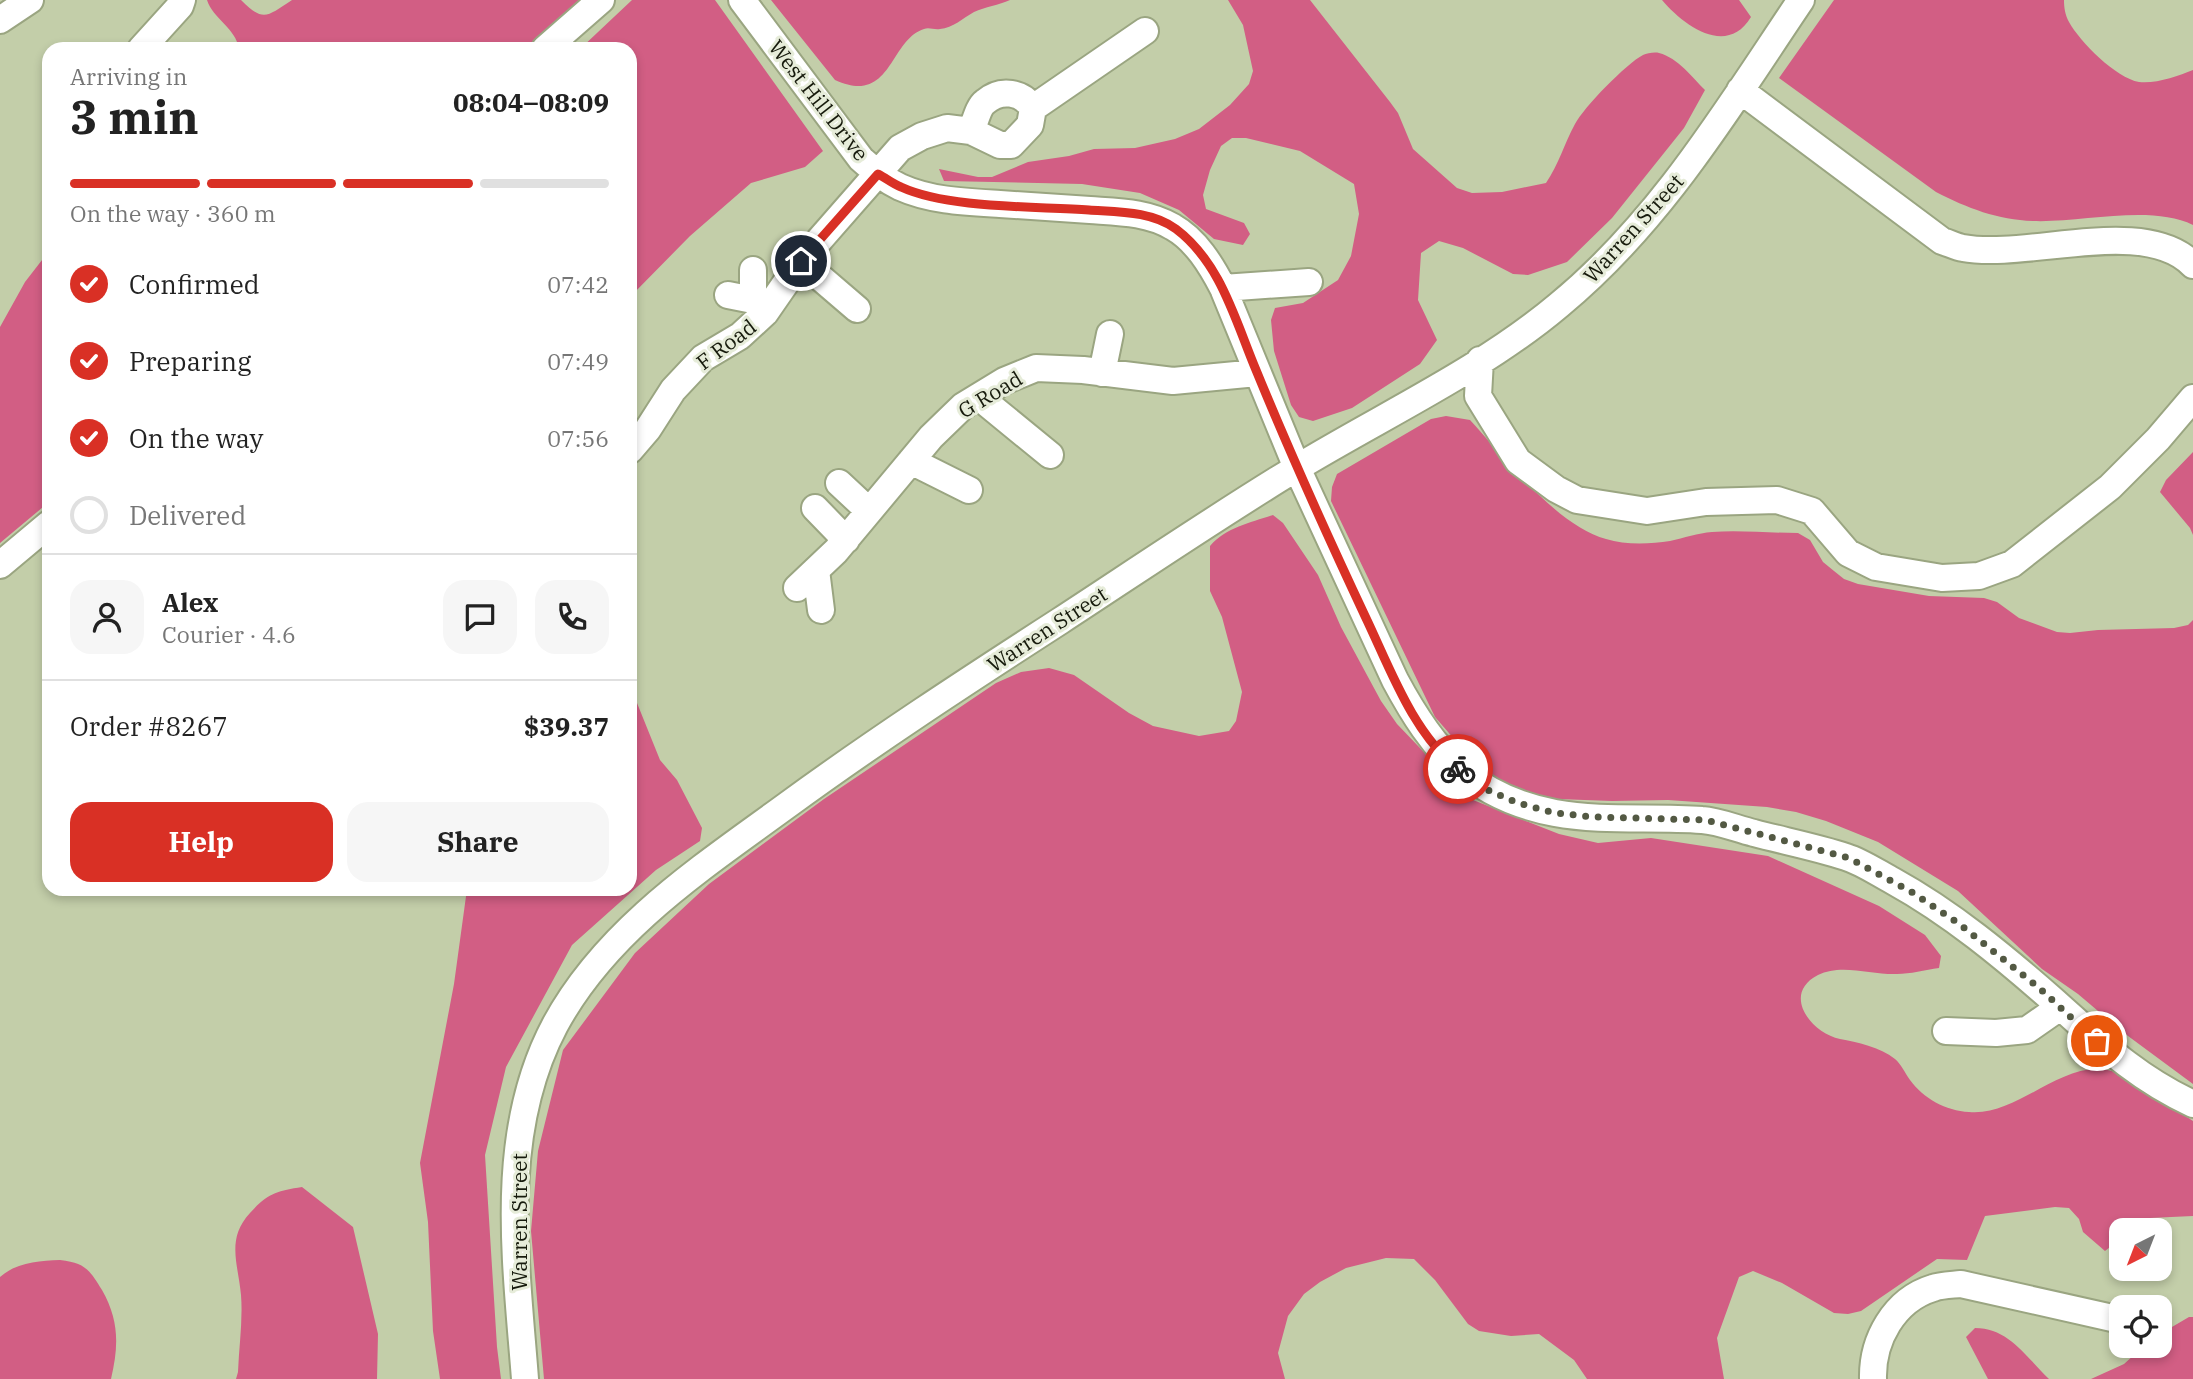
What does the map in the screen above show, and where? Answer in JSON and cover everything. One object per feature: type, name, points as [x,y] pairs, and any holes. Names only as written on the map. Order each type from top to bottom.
[{"type":"street","points":[[0,20],[30,0]]},
{"type":"street","points":[[147,42],[183,0]]},
{"type":"street","points":[[553,42],[601,0]]},
{"type":"street","name":"West Hill Drive","points":[[742,0],[846,141],[878,174],[901,187],[948,200],[1123,212],[1152,217],[1174,228],[1195,246],[1212,266],[1223,288],[1297,468],[1412,713],[1432,741],[1455,766],[1483,788],[1518,803],[1555,813],[1594,817],[1706,820],[1849,858],[1910,891],[1958,923],[2124,1064],[2170,1094],[2193,1104]]},
{"type":"street","name":"Warren Street","points":[[525,1379],[515,1214],[515,1172],[520,1134],[540,1059],[554,1027],[597,964],[662,900],[819,781],[1297,468],[1480,360],[1556,308],[1595,274],[1630,238],[1692,161],[1801,0]]},
{"type":"street","points":[[1033,108],[1145,31]]},
{"type":"street","points":[[1740,90],[1942,241],[1961,248],[2005,250],[2131,240],[2158,244],[2193,265]]},
{"type":"street","points":[[1010,92],[1026,98],[1033,108],[1030,125],[1011,145],[1000,145],[971,131],[984,102],[995,96],[1010,92]]},
{"type":"street","name":"F Road","points":[[637,446],[654,435],[683,397],[703,358],[740,336],[749,303],[801,261],[821,226],[878,174],[900,148],[922,136],[947,128],[971,131]]},
{"type":"street","points":[[801,261],[857,309]]},
{"type":"street","points":[[749,303],[753,270]]},
{"type":"street","points":[[1223,288],[1309,282]]},
{"type":"street","points":[[1102,373],[1110,334]]},
{"type":"street","points":[[1480,360],[1478,396],[1518,461],[1556,489],[1577,500],[1647,511],[1706,502],[1777,500],[1812,511],[1848,553],[1876,567],[1942,578],[1979,576],[2012,564],[2110,487],[2158,439],[2193,398]]},
{"type":"street","name":"G Road","points":[[821,610],[807,579],[846,540],[931,437],[955,414],[1004,381],[1037,368],[1102,373],[1136,366],[1173,381],[1257,373]]},
{"type":"street","points":[[979,397],[1050,455]]},
{"type":"street","points":[[911,461],[969,490]]},
{"type":"street","points":[[839,483],[869,512]]},
{"type":"street","points":[[815,508],[846,540]]},
{"type":"street","points":[[0,565],[42,530]]},
{"type":"street","points":[[1946,1031],[1996,1033],[2027,1030],[2060,1007]]},
{"type":"street","points":[[1873,1379],[1878,1340],[1896,1312],[1914,1297],[1934,1287],[1961,1284],[2109,1317]]},
{"type":"shaded area","points":[[207,0],[241,0],[255,12],[266,15],[292,0],[582,0],[534,42],[237,42]]},
{"type":"shaded area","points":[[632,0],[715,0],[823,151],[805,167],[751,183],[690,236],[637,290],[637,42],[587,42]]},
{"type":"shaded area","points":[[771,0],[1010,0],[974,12],[949,27],[928,28],[912,35],[879,78],[868,85],[854,86],[835,80]]},
{"type":"shaded area","points":[[1228,0],[1310,0],[1398,113],[1413,149],[1457,188],[1472,193],[1502,192],[1546,183],[1580,117],[1617,76],[1643,55],[1666,55],[1684,68],[1705,90],[1684,128],[1612,218],[1567,262],[1528,275],[1513,274],[1463,248],[1439,241],[1421,253],[1418,300],[1437,340],[1420,364],[1352,408],[1313,421],[1299,417],[1291,405],[1274,351],[1271,320],[1275,308],[1303,303],[1338,280],[1351,256],[1359,214],[1354,184],[1300,151],[1246,138],[1232,138],[1221,146],[1203,195],[1206,209],[1244,223],[1250,234],[1243,245],[1214,239],[1179,210],[1140,193],[1082,184],[944,181],[939,169],[992,177],[1028,162],[1094,149],[1135,148],[1175,139],[1199,129],[1230,105],[1249,84],[1253,71],[1243,25]]},
{"type":"shaded area","points":[[1662,0],[1739,0],[1751,17],[1741,29],[1730,35],[1718,36],[1694,27]]},
{"type":"shaded area","points":[[1834,0],[2064,0],[2067,17],[2074,30],[2090,49],[2120,74],[2139,82],[2152,82],[2193,70],[2193,225],[2176,219],[2136,215],[2052,221],[2020,220],[1983,212],[1936,192],[1779,78]]},
{"type":"shaded area","points":[[42,260],[42,508],[0,543],[0,327],[25,282]]},
{"type":"shaded area","points":[[1446,416],[1470,420],[1532,489],[1550,505],[1587,532],[1606,539],[1646,543],[1712,532],[1798,533],[1810,540],[1823,562],[1844,579],[1858,584],[1929,596],[1984,598],[1997,602],[2019,618],[2057,632],[2174,628],[2188,625],[2193,620],[2193,1084],[2042,969],[1958,891],[1878,842],[1826,821],[1767,807],[1668,800],[1530,798],[1492,777],[1435,717],[1331,501],[1337,474],[1431,419]]},
{"type":"shaded area","points":[[2193,452],[2193,535],[2160,492],[2166,480]]},
{"type":"shaded area","points":[[1273,515],[1283,523],[1318,575],[1341,627],[1381,701],[1397,724],[1468,798],[1559,834],[1598,843],[1651,838],[1768,856],[1879,906],[1925,935],[1941,956],[1939,968],[1897,974],[1837,970],[1818,975],[1807,983],[1801,1002],[1804,1012],[1819,1029],[1829,1035],[1889,1055],[1897,1061],[1921,1092],[1944,1106],[1960,1111],[1989,1111],[2008,1105],[2064,1077],[2083,1071],[2103,1069],[2123,1075],[2193,1121],[2193,1216],[2109,1218],[2109,1248],[2105,1251],[2083,1232],[2079,1219],[2069,1208],[2055,1207],[1985,1216],[1967,1260],[1937,1259],[1861,1311],[1848,1314],[1834,1313],[1782,1283],[1753,1271],[1739,1277],[1717,1338],[1724,1379],[1587,1379],[1574,1360],[1539,1334],[1511,1336],[1479,1331],[1468,1324],[1435,1280],[1414,1259],[1386,1258],[1346,1268],[1304,1294],[1288,1316],[1278,1353],[1285,1379],[544,1379],[531,1231],[538,1151],[563,1050],[635,953],[709,884],[824,799],[996,683],[1021,672],[1049,668],[1074,675],[1153,726],[1199,736],[1229,731],[1236,721],[1242,692],[1222,617],[1210,591],[1210,546],[1231,530]]},
{"type":"shaded area","points":[[637,703],[660,760],[677,780],[702,828],[700,841],[656,870],[637,887]]},
{"type":"shaded area","points":[[466,896],[627,896],[572,945],[506,1067],[485,1155],[501,1379],[440,1379],[433,1331],[428,1222],[420,1163],[454,984]]},
{"type":"shaded area","points":[[302,1187],[353,1227],[378,1334],[377,1379],[236,1379],[242,1314],[235,1252],[238,1232],[250,1213],[262,1201],[279,1192]]},
{"type":"shaded area","points":[[60,1260],[86,1268],[108,1301],[116,1333],[111,1379],[0,1379],[0,1277],[21,1265]]},
{"type":"shaded area","points":[[2193,1317],[2193,1379],[2091,1379],[2124,1364],[2131,1358],[2172,1358],[2172,1327]]},
{"type":"shaded area","points":[[1975,1328],[1987,1329],[2007,1338],[2049,1379],[1988,1379],[1966,1337]]},
{"type":"way so far","points":[[1458,769],[1483,788],[1518,803],[1555,813],[1594,817],[1706,820],[1849,858],[1910,891],[1958,923],[2038,987],[2097,1041]]},
{"type":"route","points":[[801,261],[878,174],[901,187],[928,196],[959,201],[1123,212],[1152,217],[1174,228],[1195,246],[1212,266],[1297,468],[1395,680],[1412,713],[1432,741],[1458,769]]}]
